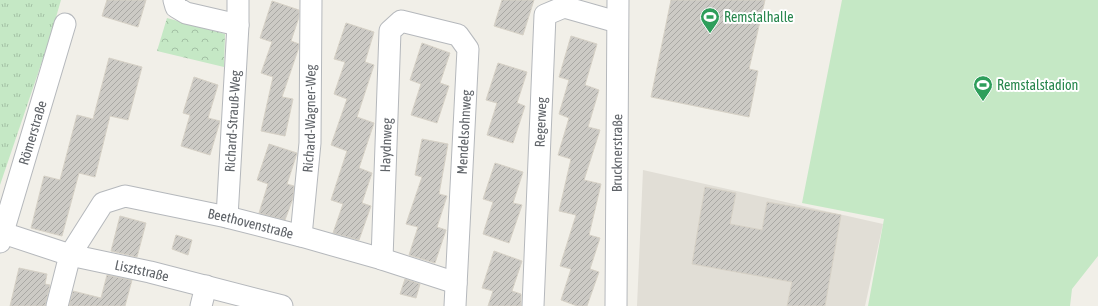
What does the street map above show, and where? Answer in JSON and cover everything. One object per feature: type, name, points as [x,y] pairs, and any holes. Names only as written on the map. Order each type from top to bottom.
[{"type":"street","points":[[174,0],[176,7],[186,13],[238,25]]},
{"type":"street","name":"Richard-Strauß-Weg","points":[[227,217],[238,25],[238,0]]},
{"type":"street","name":"Richard-Wagner-Weg","points":[[301,236],[310,142],[311,0]]},
{"type":"street","name":"Brucknerstraße","points":[[616,306],[618,0]]},
{"type":"street","name":"Regerweg","points":[[533,306],[545,15],[564,7],[618,22]]},
{"type":"street","name":"Mendelsohnweg","points":[[390,31],[401,21],[458,35],[468,49],[455,306]]},
{"type":"street","name":"Römerstraße","points":[[2,238],[65,24]]},
{"type":"street","name":"Haydnweg","points":[[382,259],[390,31]]},
{"type":"street","name":"Beethovenstraße","points":[[56,306],[70,255],[102,203],[124,196],[227,217],[301,236],[382,259],[456,283]]},
{"type":"street","name":"Lisztstraße","points":[[2,238],[70,255],[150,272],[282,306]]},
{"type":"street","points":[[201,306],[206,286]]},
{"type":"shaded area","points":[[643,170],[883,224],[865,306],[637,306]]},
{"type":"green space","points":[[0,0],[61,0],[50,38],[0,185]]},
{"type":"green space","points":[[842,0],[1098,0],[1098,256],[1072,289],[1070,306],[868,306],[884,219],[802,203]]},
{"type":"green space","points":[[167,18],[225,34],[224,67],[157,51]]},
{"type":"building","points":[[107,0],[146,0],[138,27],[102,16]]},
{"type":"building","points":[[502,0],[534,0],[523,35],[494,26]]},
{"type":"building","name":"Remstalhalle","points":[[671,0],[765,0],[749,69],[758,71],[749,117],[651,97]]},
{"type":"building","points":[[272,1],[299,10],[299,17],[291,41],[299,44],[299,47],[282,97],[293,99],[285,136],[261,131],[273,77],[261,73],[272,42],[260,38]]},
{"type":"building","points":[[346,23],[374,32],[365,62],[374,65],[357,117],[374,123],[359,168],[372,173],[362,203],[371,206],[359,240],[333,233],[343,204],[331,200],[347,151],[331,145],[347,99],[334,94],[345,62],[334,59]]},
{"type":"building","points":[[571,36],[597,44],[585,85],[599,90],[588,127],[600,130],[584,180],[601,184],[589,235],[600,238],[590,269],[599,272],[587,306],[577,306],[561,300],[571,269],[560,266],[576,215],[559,211],[571,159],[558,155],[569,118],[559,114],[569,80],[559,77]]},
{"type":"building","points":[[422,43],[450,53],[440,83],[449,86],[437,123],[411,115],[421,84],[410,80]]},
{"type":"building","points":[[109,58],[142,67],[128,120],[110,116],[95,177],[79,173],[62,236],[31,228],[44,176],[60,180],[77,115],[93,119]]},
{"type":"building","points":[[498,63],[527,72],[517,103],[525,106],[513,143],[487,135],[497,103],[486,100]]},
{"type":"building","points":[[194,77],[218,85],[208,118],[220,121],[210,155],[181,146],[190,115],[183,113]]},
{"type":"building","points":[[422,139],[448,144],[439,194],[447,196],[437,227],[446,230],[435,263],[409,255],[418,227],[406,224],[422,177],[415,175]]},
{"type":"building","points":[[269,144],[297,153],[287,184],[294,186],[293,198],[285,220],[259,213],[268,184],[257,180]]},
{"type":"building","points":[[495,163],[523,172],[513,203],[522,205],[509,243],[483,234],[493,202],[483,199]]},
{"type":"building","points":[[705,187],[736,193],[730,224],[762,230],[767,202],[841,215],[825,306],[787,306],[792,282],[692,264]]},
{"type":"building","points":[[120,216],[146,223],[137,257],[111,251]]},
{"type":"building","points":[[176,235],[192,240],[188,255],[172,249]]},
{"type":"building","points":[[494,251],[522,261],[512,291],[521,294],[521,306],[488,306],[493,291],[482,288]]},
{"type":"building","points":[[19,268],[47,274],[45,284],[50,285],[45,306],[10,306]]},
{"type":"building","points":[[107,275],[132,280],[125,306],[69,306],[73,291],[101,298]]},
{"type":"building","points":[[405,279],[420,284],[416,298],[400,294]]},
{"type":"place","name":"Remstalhalle","points":[[710,34]]},
{"type":"place","name":"Remstalstadion","points":[[983,102]]}]
